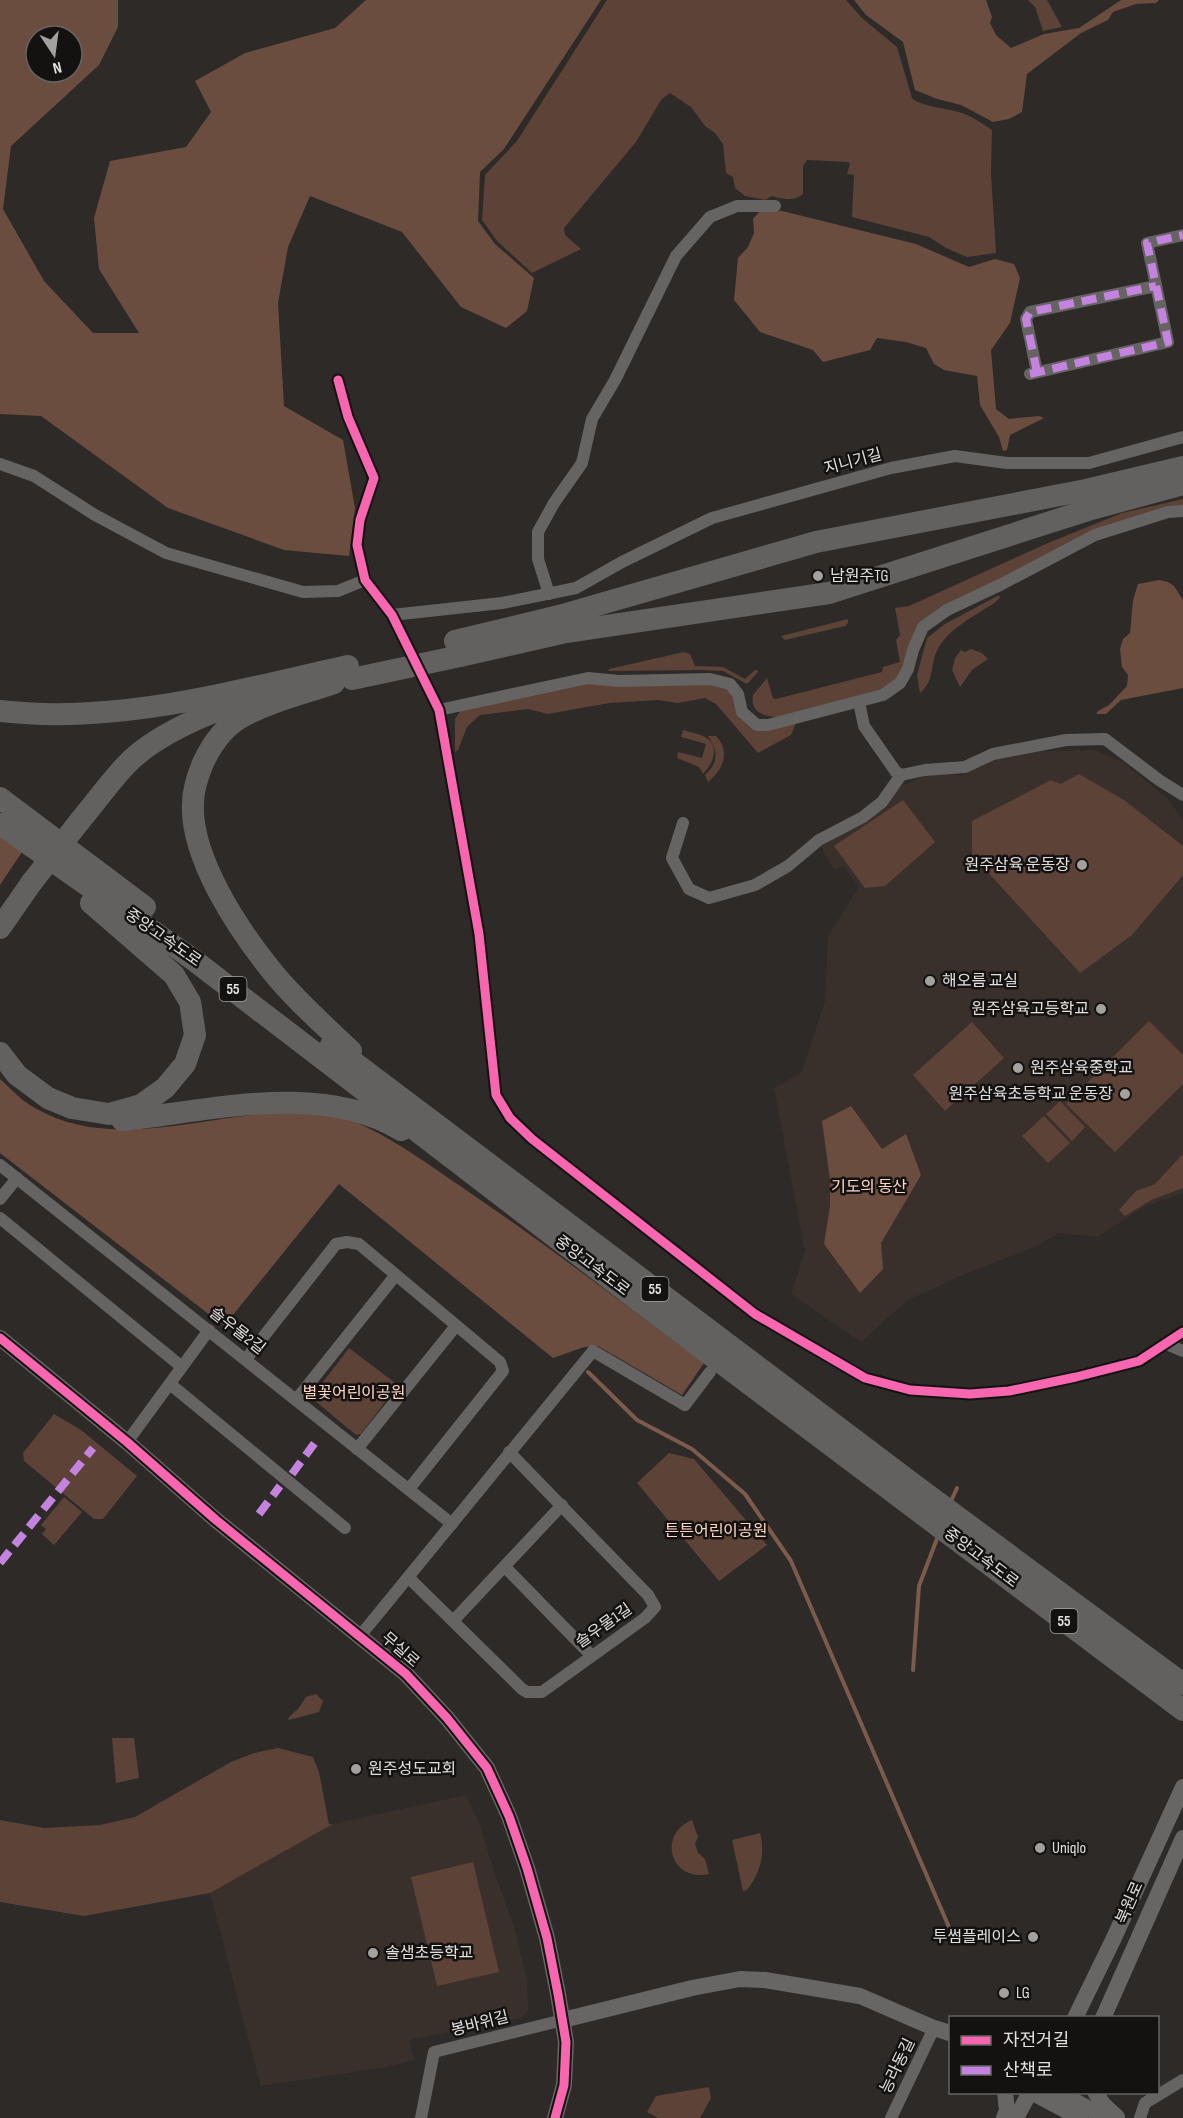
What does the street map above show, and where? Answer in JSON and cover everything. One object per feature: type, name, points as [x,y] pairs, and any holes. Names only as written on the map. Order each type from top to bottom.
[{"type":"highway","points":[[74,819],[127,763],[158,740],[192,721],[235,705],[458,648],[559,616],[816,542],[1086,490],[1183,467]]},
{"type":"highway","points":[[458,648],[828,593],[1088,510],[1183,484]]},
{"type":"highway","points":[[0,711],[36,715],[88,714],[145,708],[344,676]]},
{"type":"highway","points":[[344,676],[240,718],[210,748],[198,774],[193,803],[196,832],[206,866],[224,900],[272,971],[305,1007],[393,1091]]},
{"type":"highway","points":[[0,928],[29,879],[119,759],[150,734],[186,712],[228,694]]},
{"type":"highway","name":"중앙고속도로","points":[[0,798],[393,1091],[916,1497]]},
{"type":"highway","points":[[0,1053],[17,1075],[48,1098],[72,1108],[109,1114],[141,1105],[165,1088],[185,1064],[195,1035],[190,1002],[174,975],[1,825]]},
{"type":"highway","name":"중앙고속도로","points":[[1,825],[191,958],[386,1106],[459,1165],[991,1553],[1149,1658],[1183,1684]]},
{"type":"highway","points":[[0,909],[29,879]]},
{"type":"highway","points":[[0,1069],[13,1083],[43,1106],[71,1117],[110,1122],[254,1104],[292,1103],[345,1107],[385,1120],[459,1165]]},
{"type":"highway","name":"중앙고속도로","points":[[991,1553],[1143,1681],[1183,1710]]},
{"type":"street","points":[[549,594],[538,559],[538,532],[554,503],[582,463],[592,419],[615,380],[676,256],[710,216],[737,206],[775,206]]},
{"type":"street","points":[[1156,286],[1030,312],[1026,319],[1034,373],[1168,342],[1147,243],[1183,235]]},
{"type":"street","points":[[338,380],[348,417],[374,478],[360,520],[357,545],[365,580],[392,615],[439,711],[479,934],[496,1095],[510,1118],[532,1139],[751,1319],[865,1378],[910,1390],[970,1394],[1009,1390],[1076,1377],[1138,1360],[1183,1332]]},
{"type":"street","name":"지니기길","points":[[392,615],[502,603],[576,588],[622,561],[712,518],[891,468],[955,456],[1007,463],[1089,463],[1183,437]]},
{"type":"street","points":[[0,465],[34,476],[95,515],[166,553],[303,592],[338,591],[365,580]]},
{"type":"street","points":[[439,711],[588,678],[619,681],[710,679],[730,684],[738,694],[742,711],[757,725],[768,725],[859,702],[883,695],[900,683],[908,669],[923,627],[947,610],[1095,535],[1168,512],[1183,511]]},
{"type":"street","points":[[859,702],[864,726],[896,772],[901,775]]},
{"type":"street","points":[[683,823],[672,858],[689,889],[710,898],[724,896],[755,885],[780,871],[819,840],[863,818],[882,802],[901,775],[925,770],[965,767],[993,754],[1066,740],[1105,739],[1159,780],[1183,795]]},
{"type":"street","name":"솔우물2길","points":[[0,1165],[452,1524]]},
{"type":"street","points":[[0,1199],[17,1178]]},
{"type":"street","points":[[0,1218],[182,1367]]},
{"type":"street","points":[[246,1359],[336,1244],[347,1242],[358,1244],[455,1327],[500,1362],[503,1371],[409,1489]]},
{"type":"street","points":[[296,1400],[395,1276]]},
{"type":"street","points":[[357,1449],[455,1327]]},
{"type":"street","points":[[127,1442],[209,1330]]},
{"type":"street","name":"무실로","points":[[0,1338],[127,1442],[216,1520],[406,1674],[447,1718],[487,1768],[509,1816],[527,1868],[547,1938],[563,2020],[566,2042],[564,2085],[555,2118]]},
{"type":"street","points":[[1167,1342],[1183,1351]]},
{"type":"street","points":[[360,1636],[593,1351],[685,1405],[710,1372]]},
{"type":"street","points":[[170,1384],[345,1528]]},
{"type":"street","name":"솔우물1길","points":[[409,1578],[527,1692],[542,1692],[656,1607],[648,1595],[509,1452]]},
{"type":"street","points":[[453,1621],[562,1505]]},
{"type":"street","points":[[505,1567],[591,1655]]},
{"type":"street","name":"북원로","points":[[1076,2016],[1183,1787]]},
{"type":"street","name":"북원로","points":[[1104,2016],[1183,1838]]},
{"type":"street","points":[[563,2020],[692,1988],[740,1979],[777,1982],[860,1996],[949,2032]]},
{"type":"street","name":"봉바위길","points":[[421,2118],[434,2052],[563,2020]]},
{"type":"street","points":[[934,2028],[949,2042]]},
{"type":"street","name":"능라동길","points":[[891,2118],[934,2028]]},
{"type":"street","points":[[1140,2118],[1145,2103],[1183,2079]]},
{"type":"street","points":[[1004,2118],[1007,2111],[1005,2094]]},
{"type":"street","points":[[1016,2118],[1030,2094]]},
{"type":"street","points":[[1038,2094],[1106,2118]]},
{"type":"street","points":[[1096,2094],[1118,2118]]},
{"type":"street","points":[[1057,2100],[1080,2118]]},
{"type":"shaded area","points":[[1094,750],[1123,762],[1167,798],[1183,820],[1183,1193],[1144,1207],[1097,1237],[1059,1233],[1037,1246],[965,1274],[908,1300],[861,1342],[791,1294],[805,1251],[774,1088],[802,1072],[825,1001],[828,936],[859,887],[843,866],[834,870],[821,847],[867,818],[901,786],[926,776],[948,773],[960,776],[1013,752]]},
{"type":"shaded area","name":"솔샘초등학교","points":[[466,1795],[480,1825],[514,1926],[527,1981],[528,2010],[521,2018],[409,2040],[414,2060],[386,2067],[261,2086],[210,1893],[333,1824]]},
{"type":"green space","points":[[0,0],[118,0],[118,27],[99,65],[84,79],[84,24],[24,24],[24,84],[78,84],[11,146],[3,209],[44,281],[93,333],[139,333],[99,269],[94,218],[110,161],[186,147],[211,112],[195,81],[245,53],[335,28],[366,0],[601,0],[504,149],[480,172],[478,221],[495,244],[534,278],[527,311],[506,328],[461,307],[402,232],[310,196],[288,247],[278,303],[284,406],[343,440],[355,508],[349,556],[284,550],[168,508],[41,416],[0,414]]},
{"type":"green space","points":[[607,0],[846,0],[862,18],[897,47],[912,98],[928,105],[962,113],[992,130],[991,174],[996,253],[967,257],[946,248],[929,237],[852,217],[854,175],[847,174],[850,164],[848,162],[807,160],[803,166],[803,194],[796,198],[784,199],[772,196],[765,200],[745,196],[735,188],[733,177],[726,173],[723,144],[715,133],[705,126],[691,107],[670,93],[661,100],[636,142],[564,228],[565,235],[581,249],[532,273],[497,241],[482,220],[485,175],[517,141]]},
{"type":"green space","points":[[854,0],[986,0],[992,17],[990,23],[996,35],[1011,48],[1044,34],[1079,28],[1121,0],[1159,0],[1156,3],[1136,4],[1113,12],[1108,20],[1081,33],[1027,74],[1022,112],[1009,119],[993,122],[961,105],[915,90],[903,42],[866,15]]},
{"type":"green space","points":[[1028,0],[1047,0],[1062,27],[1043,31],[1035,7]]},
{"type":"green space","points":[[782,211],[916,244],[969,267],[995,259],[1014,264],[1020,278],[1010,323],[991,350],[996,409],[1009,419],[1039,416],[1044,418],[1010,435],[1007,450],[1003,451],[999,437],[980,405],[977,376],[944,370],[934,364],[926,348],[906,342],[877,338],[870,350],[823,362],[813,350],[760,332],[734,300],[738,258],[748,247],[754,233],[753,219],[759,212]]},
{"type":"green space","points":[[1183,499],[1183,507],[1154,512],[920,624],[898,681],[881,692],[777,717],[762,714],[754,705],[753,695],[767,678],[773,698],[776,699],[882,672],[883,667],[900,662],[896,640],[900,635],[895,608],[909,606],[1048,543],[1122,513]]},
{"type":"green space","points":[[1159,580],[1174,586],[1183,600],[1183,688],[1121,700],[1106,714],[1096,714],[1109,705],[1127,686],[1128,675],[1122,667],[1120,649],[1123,639],[1130,633],[1133,600],[1138,584]]},
{"type":"green space","points":[[999,595],[1000,598],[994,603],[964,622],[944,640],[936,653],[928,683],[920,693],[917,675],[927,638],[945,624]]},
{"type":"green space","points":[[848,619],[845,626],[785,640],[781,636]]},
{"type":"green space","points":[[971,649],[982,653],[988,659],[972,670],[960,687],[952,670],[955,658],[961,650],[965,652]]},
{"type":"green space","points":[[684,652],[690,654],[695,666],[723,667],[745,679],[755,670],[758,672],[747,684],[723,671],[608,671],[609,669]]},
{"type":"green space","points":[[581,684],[708,684],[727,687],[757,730],[796,723],[791,735],[758,753],[716,704],[705,698],[678,703],[658,700],[609,703],[548,714],[528,709],[480,715],[467,727],[458,750],[455,752],[455,719],[461,710]]},
{"type":"green space","points":[[683,730],[703,736],[712,744],[713,759],[703,774],[699,767],[677,758],[678,752],[702,758],[706,744],[681,737]]},
{"type":"green space","points":[[708,736],[716,736],[721,742],[724,754],[718,772],[708,782],[705,775],[713,766],[716,756],[714,746]]},
{"type":"green space","name":"원주삼육 운동장","points":[[1079,774],[1124,800],[1183,846],[1183,875],[1132,935],[1080,973],[972,855],[972,821],[1051,780],[1061,784]]},
{"type":"green space","points":[[903,800],[935,842],[885,886],[865,888],[834,846]]},
{"type":"green space","points":[[0,817],[30,840],[0,885]]},
{"type":"green space","name":"원주삼육초등학교 운동장","points":[[1149,1021],[1183,1055],[1183,1084],[1115,1152],[1066,1104]]},
{"type":"green space","points":[[972,1022],[1004,1058],[945,1111],[913,1075]]},
{"type":"green space","points":[[0,1079],[35,1108],[61,1120],[89,1127],[146,1129],[292,1112],[326,1113],[346,1118],[393,1141],[437,1170],[704,1363],[682,1395],[598,1346],[584,1347],[553,1358],[339,1184],[224,1326],[0,1153]]},
{"type":"green space","points":[[1060,1101],[1085,1127],[1072,1141],[1046,1114]]},
{"type":"green space","name":"기도의 동산","points":[[851,1106],[882,1149],[906,1134],[921,1175],[881,1243],[883,1269],[860,1293],[824,1244],[830,1206],[830,1179],[822,1121]]},
{"type":"green space","points":[[1044,1116],[1070,1143],[1048,1163],[1022,1136]]},
{"type":"green space","points":[[1183,1154],[1183,1188],[1151,1200],[1125,1216],[1119,1210],[1136,1191],[1155,1184]]},
{"type":"green space","name":"별꽃어린이공원","points":[[349,1348],[398,1385],[361,1434],[356,1435],[314,1400],[313,1395]]},
{"type":"green space","points":[[54,1414],[81,1430],[137,1476],[103,1519],[94,1519],[24,1461],[23,1453]]},
{"type":"green space","name":"튼튼어린이공원","points":[[669,1453],[694,1459],[767,1545],[719,1581],[637,1483]]},
{"type":"green space","points":[[64,1497],[82,1512],[54,1545],[42,1534],[46,1529],[41,1525]]},
{"type":"green space","points":[[316,1694],[323,1701],[319,1712],[289,1720],[288,1718],[306,1697]]},
{"type":"green space","points":[[112,1738],[134,1738],[139,1778],[116,1783]]},
{"type":"green space","points":[[278,1748],[313,1757],[319,1772],[329,1824],[333,1824],[210,1893],[84,1916],[0,1902],[0,1820],[44,1828],[100,1825],[135,1817],[231,1762],[254,1753]]},
{"type":"green space","points":[[692,1820],[698,1837],[695,1844],[698,1853],[705,1859],[709,1874],[696,1875],[686,1871],[678,1865],[673,1856],[674,1836],[681,1827]]},
{"type":"green space","points":[[760,1833],[761,1863],[752,1884],[743,1891],[732,1840]]},
{"type":"green space","points":[[473,1862],[499,1972],[437,1986],[411,1877]]},
{"type":"green space","points":[[709,2087],[711,2098],[700,2118],[658,2118],[647,2112],[656,2096]]},
{"type":"waterway","points":[[588,1372],[637,1420],[692,1449],[745,1494],[791,1561],[955,1941]]},
{"type":"waterway","points":[[951,1501],[957,1488]]},
{"type":"waterway","points":[[913,1670],[919,1586],[938,1536]]},
{"type":"marked path","points":[[1030,374],[1168,342],[1147,243],[1183,235]]},
{"type":"marked path","points":[[1037,372],[1026,319],[1030,312],[1156,286]]},
{"type":"marked path","points":[[292,1474],[319,1437]]},
{"type":"marked path","points":[[0,1563],[93,1448]]},
{"type":"marked path","points":[[259,1514],[280,1486]]},
{"type":"cycle path","points":[[338,380],[348,417],[374,478],[360,520],[357,545],[365,580],[392,615],[439,710],[479,934],[496,1095],[510,1118],[532,1139],[755,1314],[865,1378],[910,1390],[970,1394],[1009,1391],[1139,1361],[1183,1332]]},
{"type":"cycle path","points":[[0,1338],[127,1442],[216,1520],[406,1674],[447,1718],[487,1768],[509,1816],[527,1868],[547,1938],[558,1994],[566,2042],[564,2085],[555,2118]]},
{"type":"place","name":"남원주TG","points":[[818,576]]},
{"type":"place","name":"원주삼육 운동장","points":[[1082,865]]},
{"type":"place","name":"해오름 교실","points":[[930,981]]},
{"type":"place","name":"원주삼육고등학교","points":[[1101,1009]]},
{"type":"place","name":"원주삼육중학교","points":[[1018,1068]]},
{"type":"place","name":"원주삼육초등학교 운동장","points":[[1125,1094]]},
{"type":"place","name":"원주성도교회","points":[[356,1769]]},
{"type":"place","name":"Uniqlo","points":[[1040,1848]]},
{"type":"place","name":"투썸플레이스","points":[[1033,1937]]},
{"type":"place","name":"솔샘초등학교","points":[[373,1953]]},
{"type":"place","name":"LG","points":[[1004,1993]]}]
